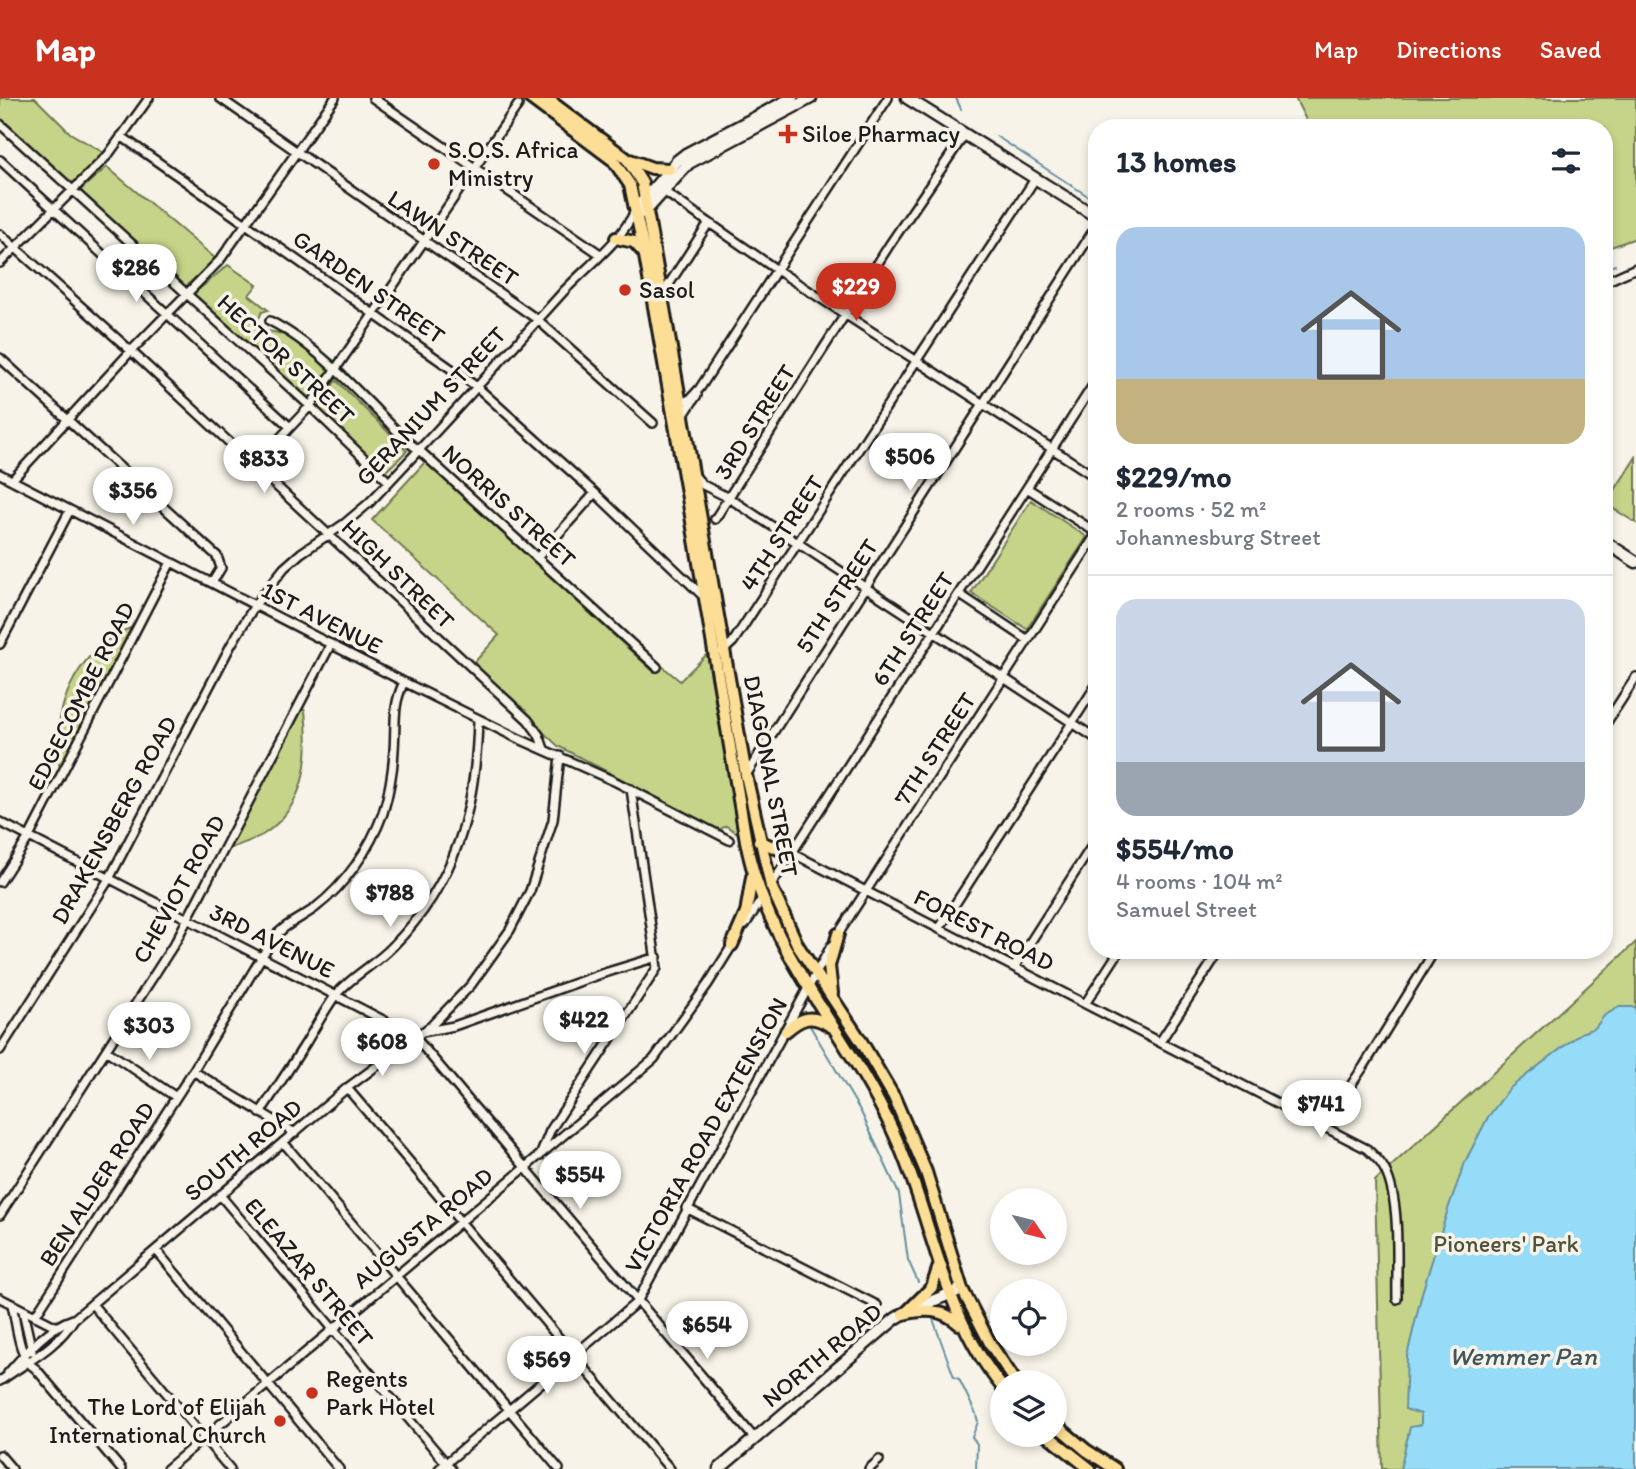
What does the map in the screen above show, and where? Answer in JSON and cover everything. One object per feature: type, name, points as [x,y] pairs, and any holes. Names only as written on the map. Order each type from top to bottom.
[{"type":"main road","name":"DIAGONAL STREET","points":[[530,98],[613,160],[630,185],[634,218],[645,256],[676,404],[683,416],[693,472],[752,872],[783,947],[876,1098],[899,1143],[949,1294],[964,1328],[990,1370]]},
{"type":"main road","points":[[546,98],[627,159],[652,168],[669,169]]},
{"type":"main road","name":"GERANIUM STREET","points":[[634,218],[659,188],[669,169],[681,157],[792,98]]},
{"type":"main road","name":"GERANIUM STREET","points":[[659,188],[695,160],[811,98]]},
{"type":"main road","points":[[907,98],[1088,211]]},
{"type":"main road","name":"DIAGONAL STREET","points":[[627,159],[640,179],[647,203],[705,598],[720,652],[759,841],[771,886],[798,946],[880,1073],[910,1132],[926,1172],[962,1290],[991,1345],[1008,1370]]},
{"type":"main road","points":[[616,238],[634,242],[645,256]]},
{"type":"main road","points":[[1613,547],[1636,562]]},
{"type":"main road","points":[[759,841],[792,853]]},
{"type":"main road","points":[[732,945],[746,912],[752,872]]},
{"type":"main road","points":[[833,1001],[829,974],[838,934]]},
{"type":"main road","points":[[786,1031],[807,1017],[819,1019],[835,1030]]},
{"type":"main road","points":[[905,1313],[932,1287],[938,1274],[939,1263]]},
{"type":"main road","name":"NORTH ROAD","points":[[719,1469],[880,1331],[905,1313],[962,1290]]},
{"type":"main road","points":[[905,1313],[935,1310],[947,1314],[964,1328]]},
{"type":"main road","points":[[1067,1434],[1115,1469]]},
{"type":"main road","points":[[1062,1447],[1090,1469]]},
{"type":"street","points":[[0,263],[108,155],[149,98]]},
{"type":"street","name":"LAWN STREET","points":[[220,98],[538,320],[653,423]]},
{"type":"street","points":[[12,480],[166,313],[220,260],[335,98]]},
{"type":"street","points":[[373,98],[600,254]]},
{"type":"street","points":[[683,416],[888,98]]},
{"type":"street","points":[[254,466],[310,406],[518,105]]},
{"type":"street","name":"HECTOR STREET","points":[[0,124],[310,406],[389,482]]},
{"type":"street","name":"3RD STREET","points":[[715,519],[965,134]]},
{"type":"street","name":"GARDEN STREET","points":[[121,136],[477,387],[595,493],[705,598]]},
{"type":"street","points":[[0,160],[290,426]]},
{"type":"street","name":"4TH STREET","points":[[720,652],[799,544],[1035,179]]},
{"type":"street","points":[[659,188],[777,270],[1088,472]]},
{"type":"street","name":"GERANIUM STREET","points":[[255,605],[284,568],[301,553],[364,509],[634,218]]},
{"type":"street","points":[[662,295],[708,224]]},
{"type":"street","name":"HIGH STREET","points":[[0,234],[131,351],[414,617],[528,720],[544,749]]},
{"type":"street","name":"5TH STREET","points":[[746,775],[1088,239]]},
{"type":"street","points":[[1613,278],[1636,268]]},
{"type":"street","name":"NORRIS STREET","points":[[270,321],[298,339],[334,370],[408,442],[657,667]]},
{"type":"street","points":[[0,358],[217,556],[221,568],[212,583]]},
{"type":"street","points":[[676,404],[690,399],[700,388]]},
{"type":"street","name":"6TH STREET","points":[[762,900],[1088,393]]},
{"type":"street","points":[[693,472],[703,485],[729,498],[1088,733]]},
{"type":"street","name":"1ST AVENUE","points":[[0,474],[478,719],[631,789],[729,840]]},
{"type":"street","points":[[1027,488],[1088,527]]},
{"type":"street","points":[[537,558],[595,493]]},
{"type":"street","points":[[0,645],[70,510]]},
{"type":"street","name":"7TH STREET","points":[[809,988],[838,934],[1088,547]]},
{"type":"street","name":"EDGECOMBE ROAD","points":[[0,882],[29,837],[172,562]]},
{"type":"street","points":[[959,594],[1028,640]]},
{"type":"street","name":"DRAKENSBERG ROAD","points":[[0,1050],[109,879],[231,645],[255,605]]},
{"type":"street","name":"CHEVIOT ROAD","points":[[0,1215],[107,1051],[188,919],[331,644]]},
{"type":"street","points":[[1613,713],[1636,677]]},
{"type":"street","name":"BEN ALDER ROAD","points":[[35,1316],[193,1071],[278,933],[331,893],[360,859],[370,842],[382,815],[391,783],[395,703],[404,681]]},
{"type":"street","points":[[939,929],[1088,698]]},
{"type":"street","points":[[260,1112],[336,995],[382,957],[412,926],[449,870],[460,845],[475,784],[478,719]]},
{"type":"street","name":"SOUTH ROAD","points":[[2,1380],[23,1356],[57,1327],[74,1319],[347,1088],[422,1032],[456,1002],[500,946],[519,914],[541,861],[553,820],[560,756]]},
{"type":"street","points":[[540,1157],[550,1131],[657,968],[631,789]]},
{"type":"street","name":"3RD AVENUE","points":[[0,822],[414,1036]]},
{"type":"street","points":[[1015,966],[1088,852]]},
{"type":"street","name":"FOREST ROAD","points":[[792,853],[1367,1149],[1389,1177],[1395,1207],[1397,1299]]},
{"type":"street","name":"AUGUSTA ROAD","points":[[167,1469],[654,1059],[708,984],[762,900]]},
{"type":"street","points":[[422,1032],[454,1026],[657,957]]},
{"type":"street","points":[[1085,1004],[1114,959]]},
{"type":"street","points":[[1160,1042],[1214,959]]},
{"type":"street","points":[[1324,1125],[1364,1066],[1429,959]]},
{"type":"street","name":"VICTORIA ROAD EXTENSION","points":[[637,1302],[809,988]]},
{"type":"street","points":[[414,1036],[755,1439]]},
{"type":"street","points":[[107,1051],[176,1097]]},
{"type":"street","points":[[193,1071],[295,1133]]},
{"type":"street","points":[[347,1088],[670,1469]]},
{"type":"street","points":[[283,1142],[559,1469]]},
{"type":"street","name":"ELEAZAR STREET","points":[[220,1195],[448,1466]]},
{"type":"street","points":[[686,1209],[877,1305]]},
{"type":"street","points":[[156,1250],[339,1469]]},
{"type":"street","points":[[0,1298],[57,1327]]},
{"type":"street","points":[[439,1469],[448,1466],[637,1302]]},
{"type":"street","points":[[92,1304],[230,1469]]},
{"type":"street","points":[[12,1305],[23,1356],[28,1364],[36,1369],[121,1469]]},
{"type":"street","points":[[23,1311],[36,1358],[36,1369]]},
{"type":"street","name":"SOUTH ROAD","points":[[2,1380],[36,1358],[68,1329],[74,1319]]},
{"type":"street","points":[[0,1455],[12,1469]]},
{"type":"street","points":[[869,1469],[879,1460]]},
{"type":"green space","points":[[0,98],[35,98],[70,133],[104,153],[72,185],[0,119]]},
{"type":"green space","points":[[1295,98],[1636,98],[1636,238],[1613,246],[1613,119],[1306,119]]},
{"type":"green space","points":[[107,167],[216,259],[184,288],[79,191]]},
{"type":"green space","points":[[228,265],[257,285],[249,295],[268,310],[262,312],[257,322],[259,326],[294,340],[328,370],[308,401],[192,295]]},
{"type":"green space","points":[[336,380],[407,451],[384,473],[317,409]]},
{"type":"green space","points":[[1636,457],[1636,523],[1613,508],[1613,493]]},
{"type":"green space","points":[[425,462],[654,672],[662,666],[680,681],[707,654],[739,834],[726,826],[719,830],[558,746],[472,665],[499,635],[372,520]]},
{"type":"green space","points":[[1031,500],[1087,537],[1027,629],[971,593]]},
{"type":"green space","points":[[133,627],[61,769],[57,753],[60,719],[71,685],[90,656],[117,634]]},
{"type":"green space","points":[[301,709],[305,710],[307,745],[306,762],[297,794],[289,809],[264,834],[229,849]]},
{"type":"green space","name":"Wemmer Pan","points":[[1636,942],[1636,1469],[1382,1469],[1375,1181]]},
{"type":"water","name":"Wemmer Pan","points":[[1619,1007],[1636,1007],[1636,1469],[1400,1469],[1410,1427],[1421,1425],[1421,1414],[1405,1409],[1407,1356],[1422,1293],[1466,1160],[1488,1117],[1510,1088],[1581,1033],[1595,1028],[1604,1016]]},
{"type":"waterway","points":[[956,98],[961,109]]},
{"type":"waterway","points":[[996,136],[1088,196]]},
{"type":"waterway","points":[[810,1026],[861,1112],[899,1194],[908,1260],[918,1282]]},
{"type":"waterway","points":[[933,1319],[954,1377],[959,1379],[976,1414],[978,1422],[972,1437],[977,1444],[976,1469]]},
{"type":"place","name":"Siloe Pharmacy","points":[[788,134]]},
{"type":"place","name":"S.O.S. Africa Ministry","points":[[434,164]]},
{"type":"place","name":"Sasol","points":[[625,290]]},
{"type":"place","name":"Regents Park Hotel","points":[[312,1393]]},
{"type":"place","name":"The Lord of Elijah International Church","points":[[280,1421]]},
{"type":"park label","name":"Pioneers' Park","points":[[1506,1244]]}]
